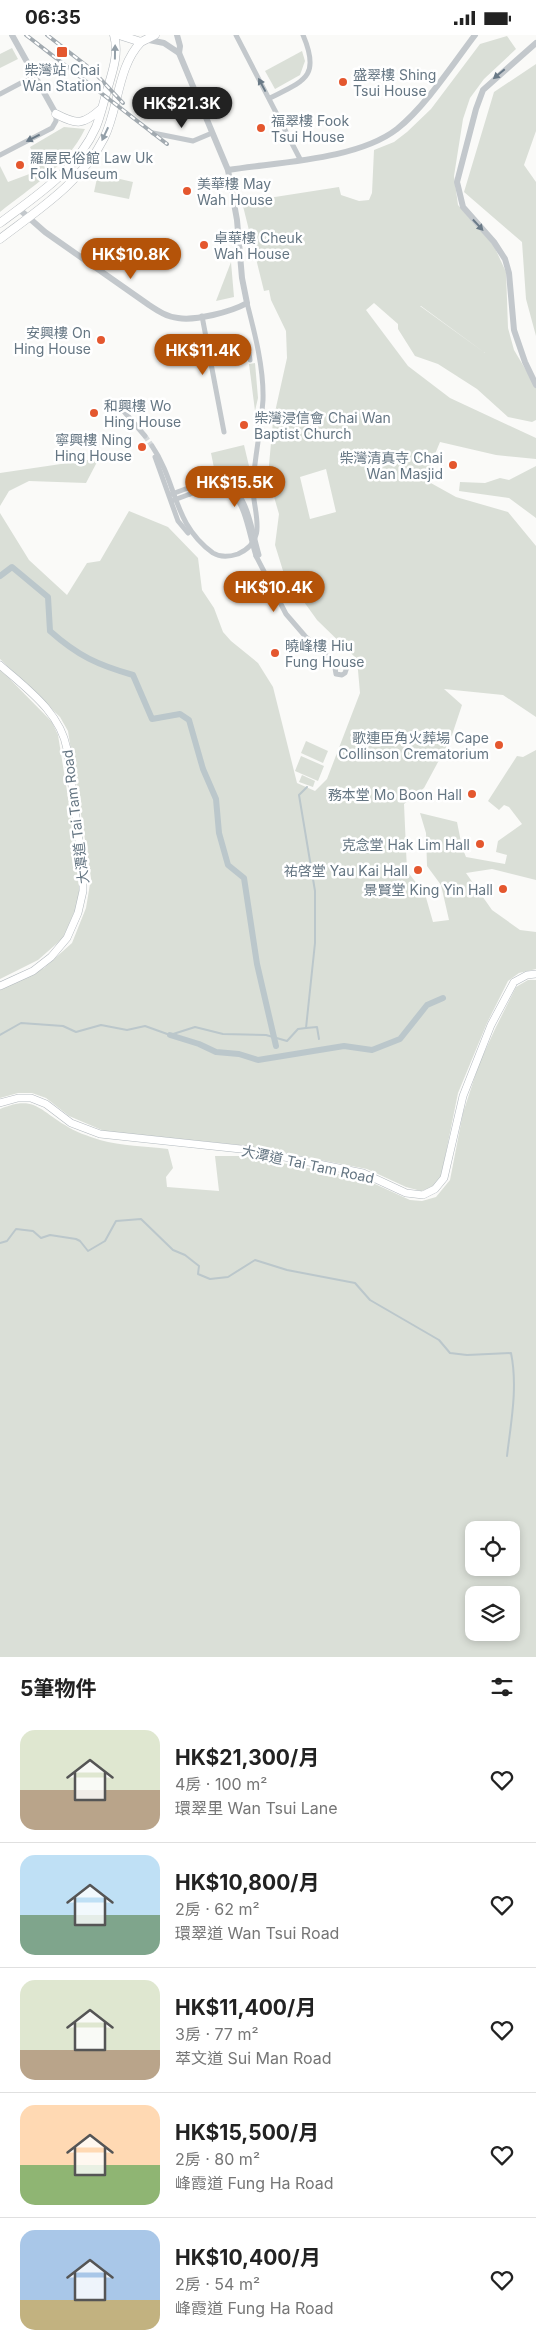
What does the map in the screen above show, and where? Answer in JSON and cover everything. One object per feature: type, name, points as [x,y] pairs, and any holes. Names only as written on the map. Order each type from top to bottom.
[{"type":"main road","points":[[0,223],[72,164],[93,133],[115,60],[114,35]]},
{"type":"main road","points":[[119,35],[148,39]]},
{"type":"main road","points":[[0,239],[74,179],[96,153],[108,128],[128,63],[148,39]]},
{"type":"main road","points":[[56,114],[71,122],[81,122],[101,109]]},
{"type":"main road","name":"大潭道 Tai Tam Road","points":[[0,665],[48,709],[63,733],[67,749],[84,884],[76,920],[60,947],[38,968],[0,986]]},
{"type":"main road","name":"大潭道 Tai Tam Road","points":[[0,1103],[18,1097],[31,1098],[46,1104],[71,1123],[100,1134],[250,1150],[363,1173],[406,1193],[423,1195],[435,1189],[444,1178],[463,1096],[491,1025],[514,982],[527,975],[536,974]]},
{"type":"street","points":[[0,155],[52,128],[56,121],[56,114],[36,75],[12,35]]},
{"type":"street","points":[[151,447],[184,523],[195,537],[215,555],[230,557],[249,547],[255,538],[258,527],[253,485],[263,399],[258,353],[242,277],[237,220],[228,170],[179,53],[180,45],[177,35]]},
{"type":"street","points":[[236,35],[300,159]]},
{"type":"street","points":[[270,98],[300,83],[308,73],[311,54],[303,35]]},
{"type":"street","points":[[228,170],[361,148],[378,141],[396,129],[418,108],[475,35]]},
{"type":"street","points":[[148,39],[164,43],[179,53]]},
{"type":"street","points":[[536,43],[491,81],[482,92],[462,156],[457,182],[458,195],[463,207],[498,248],[504,259],[509,273],[514,331],[525,362],[536,385]]},
{"type":"street","points":[[0,93],[36,75]]},
{"type":"street","points":[[153,133],[193,141],[212,133]]},
{"type":"street","points":[[19,209],[27,218],[158,311],[177,318],[202,316],[236,309],[247,303]]},
{"type":"street","points":[[202,316],[224,432]]},
{"type":"street","points":[[210,359],[248,351],[250,360]]},
{"type":"street","points":[[121,408],[143,436]]},
{"type":"street","points":[[172,497],[216,485],[233,493],[241,506],[256,557],[271,589],[286,613],[305,636],[333,661]]},
{"type":"shaded area","points":[[507,36],[516,49],[484,79],[470,98],[463,119],[454,176],[458,205],[494,246],[506,272],[508,328],[514,350],[536,387],[536,420],[532,422],[508,417],[477,389],[438,364],[415,356],[398,329],[398,324],[374,303],[366,310],[408,366],[450,398],[536,438],[536,459],[496,455],[440,442],[430,466],[429,482],[456,497],[508,512],[536,546],[536,717],[503,695],[444,689],[462,705],[451,738],[424,788],[404,804],[407,871],[425,894],[433,922],[449,920],[441,885],[427,866],[426,833],[420,813],[457,822],[466,857],[505,864],[507,855],[496,852],[498,841],[522,824],[509,807],[504,805],[499,810],[488,801],[517,756],[523,757],[536,750],[536,880],[492,869],[466,873],[492,910],[520,930],[536,932],[536,969],[519,973],[508,981],[487,1023],[458,1093],[441,1177],[431,1188],[421,1191],[406,1187],[367,1169],[248,1146],[104,1131],[69,1116],[46,1098],[32,1093],[18,1093],[0,1098],[0,990],[44,968],[72,943],[86,908],[91,878],[68,731],[60,717],[0,659],[0,513],[29,560],[67,595],[87,563],[100,561],[129,511],[168,527],[198,558],[202,590],[214,608],[223,632],[258,663],[273,687],[297,783],[315,791],[327,779],[360,693],[357,659],[317,620],[284,574],[275,545],[279,514],[268,476],[273,421],[287,358],[286,331],[271,300],[269,290],[264,291],[242,202],[339,187],[341,195],[359,201],[369,200],[372,193],[374,150],[394,142],[431,109],[480,44]],"holes":[[[420,306],[421,306],[485,353]],[[326,469],[336,512],[310,519],[300,477]]]},
{"type":"shaded area","points":[[12,48],[18,59],[0,68],[0,54]]},
{"type":"shaded area","points":[[302,51],[305,61],[300,75],[275,89],[265,71]]},
{"type":"shaded area","points":[[536,64],[536,131],[524,165],[536,182],[536,336],[526,299],[522,242],[464,192],[494,92]]},
{"type":"shaded area","points":[[64,127],[85,129],[58,165],[36,185],[0,212],[0,166],[8,182],[40,170],[30,147]]},
{"type":"shaded area","points":[[98,174],[133,182],[129,199],[94,192]]},
{"type":"shaded area","points":[[231,262],[234,297],[216,301]]},
{"type":"shaded area","points":[[255,363],[258,398],[255,411],[249,364]]},
{"type":"shaded area","points":[[244,445],[249,466],[215,473],[211,453]]},
{"type":"shaded area","points":[[88,460],[97,462],[86,483],[29,481],[9,491],[0,506],[0,473]]},
{"type":"shaded area","points":[[536,466],[536,518],[509,498],[459,491],[460,482],[485,483],[500,478],[509,480]]},
{"type":"shaded area","points":[[0,669],[52,722],[58,735],[81,878],[77,906],[63,938],[38,960],[0,979]]},
{"type":"shaded area","points":[[306,741],[328,751],[323,763],[301,753]]},
{"type":"shaded area","points":[[301,756],[324,766],[318,781],[295,771]]},
{"type":"shaded area","points":[[302,775],[315,781],[313,787],[299,782]]},
{"type":"shaded area","points":[[528,980],[536,980],[536,1657],[0,1657],[0,1109],[21,1103],[28,1104],[42,1109],[73,1130],[100,1140],[125,1145],[168,1149],[173,1168],[166,1177],[167,1187],[219,1191],[215,1156],[247,1156],[364,1179],[410,1200],[422,1201],[436,1197],[450,1180],[463,1113],[479,1064],[516,987]]},
{"type":"waterway","points":[[0,576],[12,567],[48,597],[50,631],[70,647],[89,659],[133,675],[152,719],[180,714],[189,720],[203,769],[216,799],[219,833],[228,865],[244,878],[257,964],[276,1046]]},
{"type":"waterway","points":[[307,787],[299,795],[315,891],[315,943],[306,1028],[317,1027],[319,1039]]},
{"type":"waterway","points":[[170,1035],[199,1044],[216,1052],[239,1054],[258,1060],[344,1046],[372,1050],[400,1039],[427,1005],[443,998]]},
{"type":"waterway","points":[[0,1035],[21,1023],[63,1026],[76,1032],[101,1025],[127,1030],[145,1026],[170,1035],[195,1027],[223,1034],[266,1035],[287,1041],[298,1029],[306,1028]]},
{"type":"waterway","points":[[0,1243],[7,1241],[16,1229],[33,1231],[41,1238],[50,1235],[76,1239],[88,1251],[105,1241],[116,1221],[141,1219],[173,1250],[185,1255],[199,1266],[198,1274],[210,1279],[228,1277],[255,1260],[287,1270],[355,1283],[370,1300],[439,1340],[450,1353],[467,1355],[511,1353],[514,1392],[507,1456]]},
{"type":"tunnel","points":[[145,436],[152,446]]},
{"type":"railway","points":[[26,35],[167,144]]},
{"type":"railway","points":[[47,35],[92,70],[123,103]]},
{"type":"place","name":"柴灣站 Chai Wan Station","points":[[62,52]]},
{"type":"place","name":"盛翠樓 Shing Tsui House","points":[[343,82]]},
{"type":"place","name":"福翠樓 Fook Tsui House","points":[[261,128]]},
{"type":"place","name":"羅屋民俗館 Law Uk Folk Museum","points":[[20,165]]},
{"type":"place","name":"美華樓 May Wah House","points":[[187,191]]},
{"type":"place","name":"卓華樓 Cheuk Wah House","points":[[204,245]]},
{"type":"place","name":"安興樓 On Hing House","points":[[101,340]]},
{"type":"place","name":"和興樓 Wo Hing House","points":[[94,413]]},
{"type":"place","name":"柴灣浸信會 Chai Wan Baptist Church","points":[[244,425]]},
{"type":"place","name":"寧興樓 Ning Hing House","points":[[142,447]]},
{"type":"place","name":"柴灣清真寺 Chai Wan Masjid","points":[[453,465]]},
{"type":"place","name":"曉峰樓 Hiu Fung House","points":[[275,653]]},
{"type":"place","name":"歌連臣角火葬場 Cape Collinson Crematorium","points":[[499,745]]},
{"type":"place","name":"務本堂 Mo Boon Hall","points":[[472,794]]},
{"type":"place","name":"克念堂 Hak Lim Hall","points":[[480,844]]},
{"type":"place","name":"祐啓堂 Yau Kai Hall","points":[[418,870]]},
{"type":"place","name":"景賢堂 King Yin Hall","points":[[503,889]]}]
